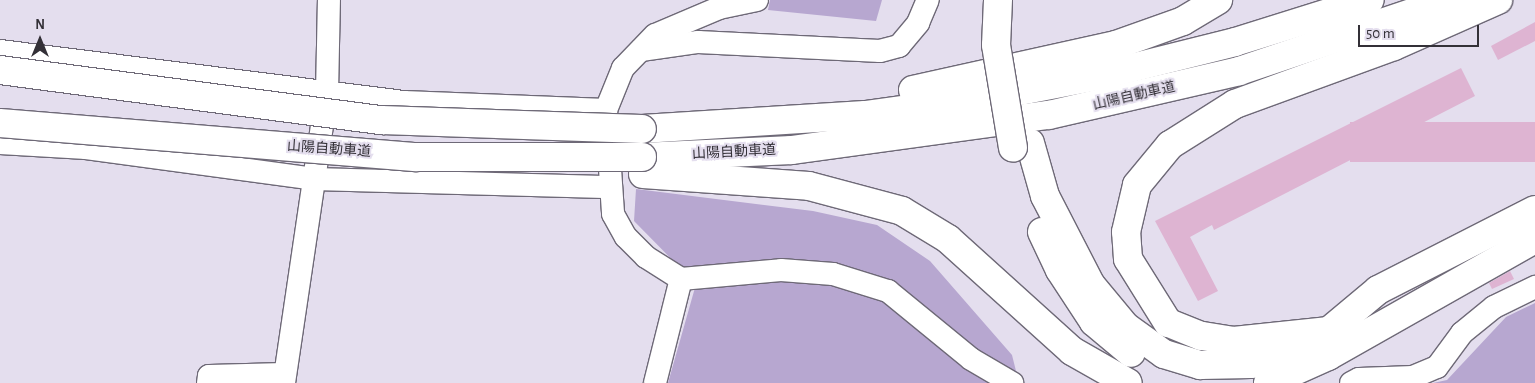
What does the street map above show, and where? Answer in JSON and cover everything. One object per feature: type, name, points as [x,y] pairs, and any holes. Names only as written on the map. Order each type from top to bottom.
[{"type":"highway","points":[[998,0],[997,53],[1021,146],[1032,210],[1060,270],[1094,322],[1142,361],[1174,377],[1210,383]]},
{"type":"highway","points":[[1016,0],[1014,44],[1021,146],[1091,285],[1125,326],[1164,354],[1200,365],[1250,364],[1329,331],[1378,290],[1535,210]]},
{"type":"highway","points":[[642,129],[932,88],[1116,45],[1183,21],[1218,0]]},
{"type":"highway","name":"山陽自動車道","points":[[0,70],[382,120],[642,129],[865,115],[973,100],[1103,75],[1225,45],[1370,0]]},
{"type":"highway","name":"山陽自動車道","points":[[0,123],[417,157],[642,165],[847,144],[1049,115],[1239,71],[1450,0]]},
{"type":"highway","points":[[1329,331],[1234,340],[1200,336],[1168,323],[1128,259],[1126,232],[1137,185],[1170,145],[1234,104],[1394,46],[1498,0]]},
{"type":"highway","points":[[642,165],[809,186],[902,211],[948,239],[1072,351],[1128,383]]},
{"type":"highway","points":[[1268,383],[1328,356],[1535,239]]},
{"type":"street","points":[[208,383],[209,376],[284,378],[316,179],[327,93],[329,0]]},
{"type":"street","points":[[757,0],[688,18],[655,35],[623,68],[606,110],[613,214],[626,237],[646,257],[681,279],[782,270],[833,274],[888,291],[971,359],[1012,383]]},
{"type":"street","points":[[641,50],[698,42],[880,51],[899,46],[918,22],[928,0]]},
{"type":"street","points":[[0,51],[327,93],[482,108],[606,110]]},
{"type":"street","points":[[0,143],[86,148],[316,179],[611,187]]},
{"type":"street","points":[[655,383],[681,279]]},
{"type":"street","points":[[1352,383],[1359,379],[1413,377],[1437,368],[1462,333],[1494,307],[1535,288]]},
{"type":"shaded area","points":[[770,0],[882,0],[876,21],[768,10]]},
{"type":"shaded area","points":[[636,189],[813,211],[877,225],[930,261],[1012,355],[1019,383],[668,383],[696,284],[634,221]]},
{"type":"shaded area","points":[[1535,303],[1535,383],[1433,383],[1447,380],[1506,317]]},
{"type":"building","points":[[1535,22],[1535,41],[1498,60],[1491,46]]},
{"type":"building","points":[[1461,68],[1475,96],[1214,230],[1212,225],[1190,237],[1218,291],[1198,301],[1155,221]]},
{"type":"building","points":[[1350,122],[1535,122],[1535,162],[1350,162]]},
{"type":"building","points":[[1510,271],[1514,279],[1492,289],[1489,283]]}]
